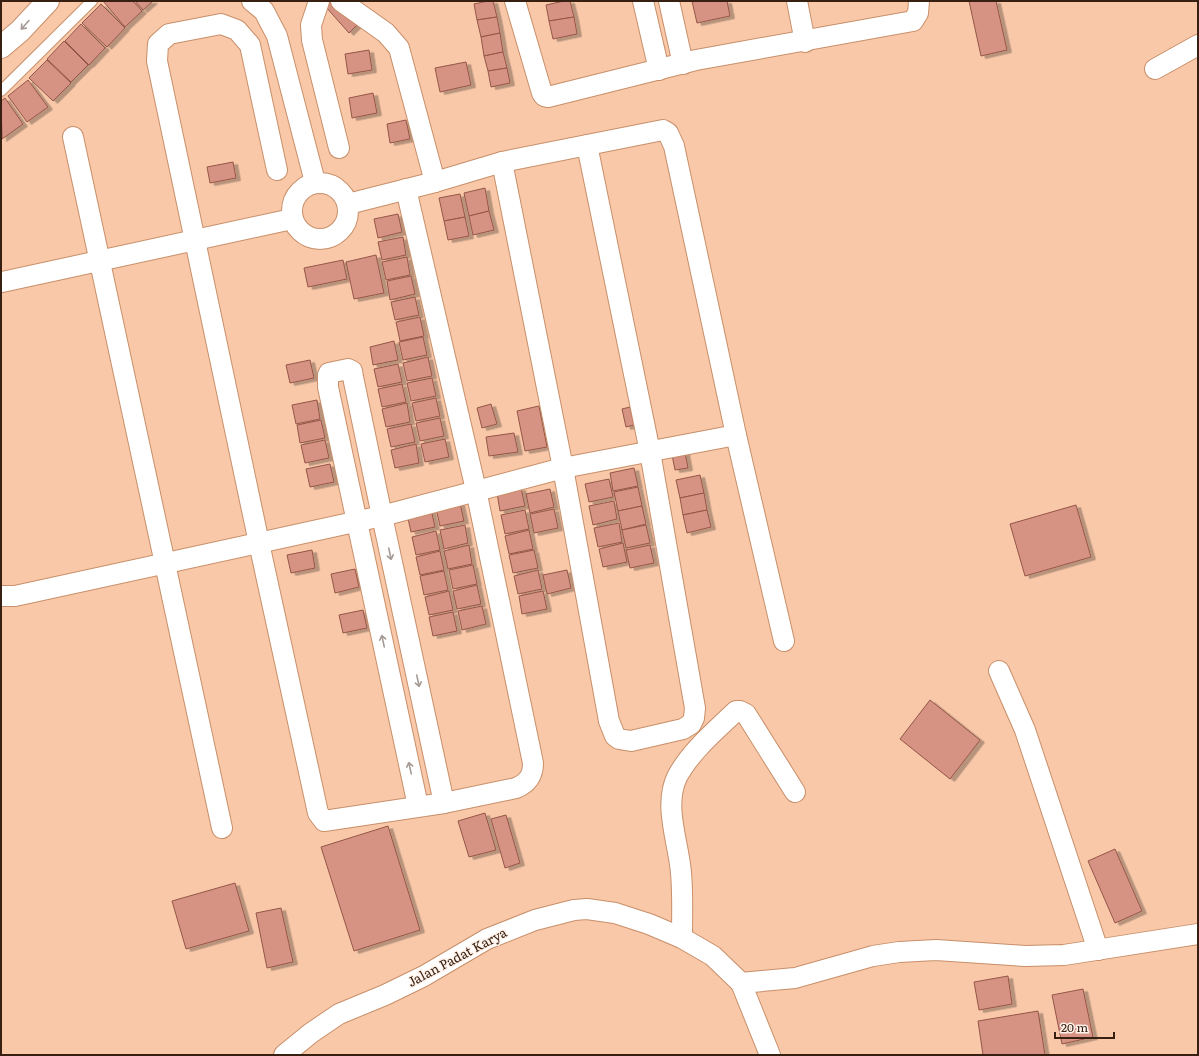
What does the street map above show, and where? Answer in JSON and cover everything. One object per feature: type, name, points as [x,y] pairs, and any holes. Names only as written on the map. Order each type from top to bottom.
[{"type":"street","points":[[1,47],[20,31],[48,1]]},
{"type":"street","points":[[252,1],[264,11],[277,36],[315,182]]},
{"type":"street","points":[[319,1],[312,25],[312,40],[339,148]]},
{"type":"street","points":[[341,1],[386,33],[399,48],[435,182]]},
{"type":"street","points":[[515,1],[544,96],[548,97],[683,64],[913,21],[918,13],[919,1]]},
{"type":"street","points":[[642,1],[659,70]]},
{"type":"street","points":[[669,1],[683,64]]},
{"type":"street","points":[[797,1],[805,42]]},
{"type":"street","points":[[277,170],[250,45],[237,30],[221,24],[169,34],[158,44],[157,61],[259,543],[320,818],[324,821],[444,803],[516,788],[524,784],[533,772],[533,763],[476,490],[406,189]]},
{"type":"street","points":[[1155,69],[1198,45]]},
{"type":"street","points":[[348,204],[435,182],[502,162],[663,130],[668,133],[672,139],[736,435],[784,641]]},
{"type":"street","points":[[73,137],[222,828]]},
{"type":"street","points":[[502,162],[563,468],[609,722],[615,736],[619,739],[631,741],[683,729],[691,724],[694,718],[695,708],[650,452],[587,145]]},
{"type":"street","points":[[315,182],[326,182],[336,187],[344,195],[348,204],[348,214],[345,224],[331,237],[322,239],[308,236],[296,227],[292,218],[291,209],[293,199],[306,185],[315,182]]},
{"type":"street","points":[[2,282],[292,218]]},
{"type":"street","points":[[418,806],[328,387],[328,375],[331,372],[348,369],[352,371],[444,803]]},
{"type":"street","points":[[1,596],[15,596],[357,522],[563,468],[736,435]]},
{"type":"street","points":[[999,670],[1025,730],[1098,950]]},
{"type":"street","points":[[682,938],[681,874],[672,818],[672,792],[677,778],[685,766],[710,735],[736,711],[740,711],[746,714],[795,792]]},
{"type":"street","name":"Jalan Padat Karya","points":[[284,1055],[311,1033],[339,1014],[385,995],[424,976],[487,939],[535,920],[574,910],[615,913],[649,924],[682,938],[713,956],[741,983],[770,1055]]},
{"type":"street","points":[[741,983],[794,978],[873,956],[899,952],[936,950],[1025,956],[1064,955],[1198,934]]},
{"type":"lane","points":[[1,91],[92,1]]},
{"type":"building","points":[[103,1],[133,1],[142,11],[125,27]]},
{"type":"building","points":[[135,1],[153,1],[143,10]]},
{"type":"building","points":[[331,1],[336,1],[357,25],[349,33],[325,6]]},
{"type":"building","points":[[493,1],[497,17],[477,20],[474,4]]},
{"type":"building","points":[[570,1],[574,17],[549,21],[546,5]]},
{"type":"building","points":[[692,1],[727,1],[730,16],[697,23]]},
{"type":"building","points":[[969,1],[996,1],[1007,50],[981,56]]},
{"type":"building","points":[[101,4],[125,28],[107,47],[82,23]]},
{"type":"building","points":[[497,17],[500,33],[481,37],[477,20]]},
{"type":"building","points":[[574,17],[577,34],[553,39],[549,21]]},
{"type":"building","points":[[81,24],[105,48],[89,65],[65,41]]},
{"type":"building","points":[[500,33],[503,52],[484,56],[481,37]]},
{"type":"building","points":[[64,41],[88,65],[71,82],[47,59]]},
{"type":"building","points":[[369,50],[372,70],[348,74],[345,54]]},
{"type":"building","points":[[503,52],[507,68],[488,71],[484,56]]},
{"type":"building","points":[[47,60],[71,83],[53,101],[29,78]]},
{"type":"building","points":[[466,62],[471,85],[440,92],[435,68]]},
{"type":"building","points":[[507,68],[510,83],[491,87],[488,71]]},
{"type":"building","points":[[28,80],[48,107],[27,122],[8,96]]},
{"type":"building","points":[[373,93],[377,113],[352,118],[349,98]]},
{"type":"building","points":[[5,98],[23,124],[2,139],[1,101]]},
{"type":"building","points":[[406,120],[410,139],[390,143],[387,124]]},
{"type":"building","points":[[233,162],[236,178],[210,183],[207,167]]},
{"type":"building","points":[[485,188],[489,211],[469,216],[464,193]]},
{"type":"building","points":[[460,194],[465,217],[444,221],[439,198]]},
{"type":"building","points":[[489,211],[494,230],[473,235],[469,216]]},
{"type":"building","points":[[398,214],[402,232],[378,238],[374,219]]},
{"type":"building","points":[[465,217],[469,236],[448,240],[444,221]]},
{"type":"building","points":[[403,237],[406,255],[382,260],[378,242]]},
{"type":"building","points":[[376,255],[384,293],[354,299],[346,262]]},
{"type":"building","points":[[407,257],[410,275],[386,280],[382,262]]},
{"type":"building","points":[[343,260],[347,279],[308,287],[304,268]]},
{"type":"building","points":[[411,276],[415,294],[390,300],[387,281]]},
{"type":"building","points":[[415,297],[419,315],[395,320],[391,302]]},
{"type":"building","points":[[420,317],[424,336],[400,341],[396,322]]},
{"type":"building","points":[[423,337],[427,355],[403,360],[399,342]]},
{"type":"building","points":[[394,341],[398,360],[373,365],[370,347]]},
{"type":"building","points":[[428,357],[432,376],[407,381],[403,363]]},
{"type":"building","points":[[310,360],[314,378],[290,383],[286,365]]},
{"type":"building","points":[[398,364],[402,382],[378,387],[374,369]]},
{"type":"building","points":[[432,378],[436,396],[411,401],[407,383]]},
{"type":"building","points":[[402,384],[406,402],[382,407],[378,389]]},
{"type":"building","points":[[436,398],[440,416],[416,421],[412,403]]},
{"type":"building","points":[[317,400],[320,419],[296,424],[292,405]]},
{"type":"building","points":[[407,403],[410,422],[386,427],[382,409]]},
{"type":"building","points":[[491,404],[497,424],[482,428],[477,408]]},
{"type":"building","points":[[539,406],[547,447],[525,451],[517,411]]},
{"type":"building","points":[[630,407],[634,425],[626,427],[622,409]]},
{"type":"building","points":[[440,418],[444,436],[420,441],[416,423]]},
{"type":"building","points":[[321,420],[325,438],[300,443],[297,425]]},
{"type":"building","points":[[411,424],[415,442],[391,447],[387,429]]},
{"type":"building","points":[[514,433],[518,452],[489,456],[486,437]]},
{"type":"building","points":[[445,439],[449,457],[425,462],[421,444]]},
{"type":"building","points":[[325,440],[329,458],[305,463],[301,445]]},
{"type":"building","points":[[416,444],[419,463],[395,468],[391,450]]},
{"type":"building","points":[[684,447],[688,468],[675,470],[671,450]]},
{"type":"building","points":[[330,464],[334,482],[310,487],[306,469]]},
{"type":"building","points":[[634,468],[638,486],[613,491],[610,473]]},
{"type":"building","points":[[700,475],[704,493],[680,498],[676,480]]},
{"type":"building","points":[[609,479],[613,497],[589,502],[585,484]]},
{"type":"building","points":[[638,487],[642,506],[618,511],[614,492]]},
{"type":"building","points":[[521,488],[525,506],[500,511],[497,493]]},
{"type":"building","points":[[550,489],[554,507],[530,513],[526,494]]},
{"type":"building","points":[[704,493],[707,510],[683,515],[680,498]]},
{"type":"building","points":[[614,501],[617,519],[593,525],[589,506]]},
{"type":"building","points":[[460,503],[464,521],[440,526],[436,508]]},
{"type":"building","points":[[1076,505],[1091,557],[1025,576],[1010,524]]},
{"type":"building","points":[[642,506],[646,524],[622,530],[618,511]]},
{"type":"building","points":[[431,509],[435,527],[411,532],[407,514]]},
{"type":"building","points":[[554,509],[558,528],[534,533],[530,514]]},
{"type":"building","points":[[525,510],[529,529],[505,534],[501,515]]},
{"type":"building","points":[[707,510],[711,527],[687,533],[683,515]]},
{"type":"building","points":[[619,523],[622,542],[598,547],[594,528]]},
{"type":"building","points":[[465,525],[468,543],[444,549],[440,530]]},
{"type":"building","points":[[646,525],[650,543],[626,548],[622,530]]},
{"type":"building","points":[[529,530],[533,549],[509,554],[505,536]]},
{"type":"building","points":[[436,531],[440,550],[416,555],[412,537]]},
{"type":"building","points":[[623,543],[627,562],[603,567],[599,549]]},
{"type":"building","points":[[469,545],[472,564],[448,569],[444,551]]},
{"type":"building","points":[[650,545],[654,563],[630,568],[626,550]]},
{"type":"building","points":[[312,550],[315,568],[291,573],[287,555]]},
{"type":"building","points":[[534,550],[538,568],[513,573],[509,555]]},
{"type":"building","points":[[440,551],[444,570],[420,575],[416,557]]},
{"type":"building","points":[[473,565],[477,584],[453,589],[449,570]]},
{"type":"building","points":[[355,569],[359,587],[335,593],[331,574]]},
{"type":"building","points":[[538,570],[542,589],[518,594],[514,576]]},
{"type":"building","points":[[567,570],[571,588],[547,594],[543,575]]},
{"type":"building","points":[[444,571],[448,590],[424,595],[420,576]]},
{"type":"building","points":[[477,585],[481,604],[457,609],[453,591]]},
{"type":"building","points":[[449,591],[453,610],[429,615],[425,597]]},
{"type":"building","points":[[543,591],[547,609],[522,614],[519,596]]},
{"type":"building","points":[[482,606],[486,624],[462,630],[458,611]]},
{"type":"building","points":[[363,610],[367,628],[343,633],[339,615]]},
{"type":"building","points":[[453,612],[457,631],[433,636],[429,617]]},
{"type":"building","points":[[930,700],[980,740],[950,779],[900,739]]},
{"type":"building","points":[[485,813],[496,850],[469,857],[458,821]]},
{"type":"building","points":[[506,815],[520,863],[505,868],[491,819]]},
{"type":"building","points":[[388,826],[420,930],[354,951],[321,847]]},
{"type":"building","points":[[1115,849],[1142,911],[1115,923],[1088,861]]},
{"type":"building","points":[[235,883],[249,931],[186,949],[172,901]]},
{"type":"building","points":[[281,908],[293,962],[267,968],[256,913]]},
{"type":"building","points":[[1008,976],[1012,1004],[979,1010],[974,982]]},
{"type":"building","points":[[1083,989],[1093,1037],[1062,1044],[1052,995]]},
{"type":"building","points":[[1038,1011],[1045,1055],[983,1055],[978,1021]]}]
